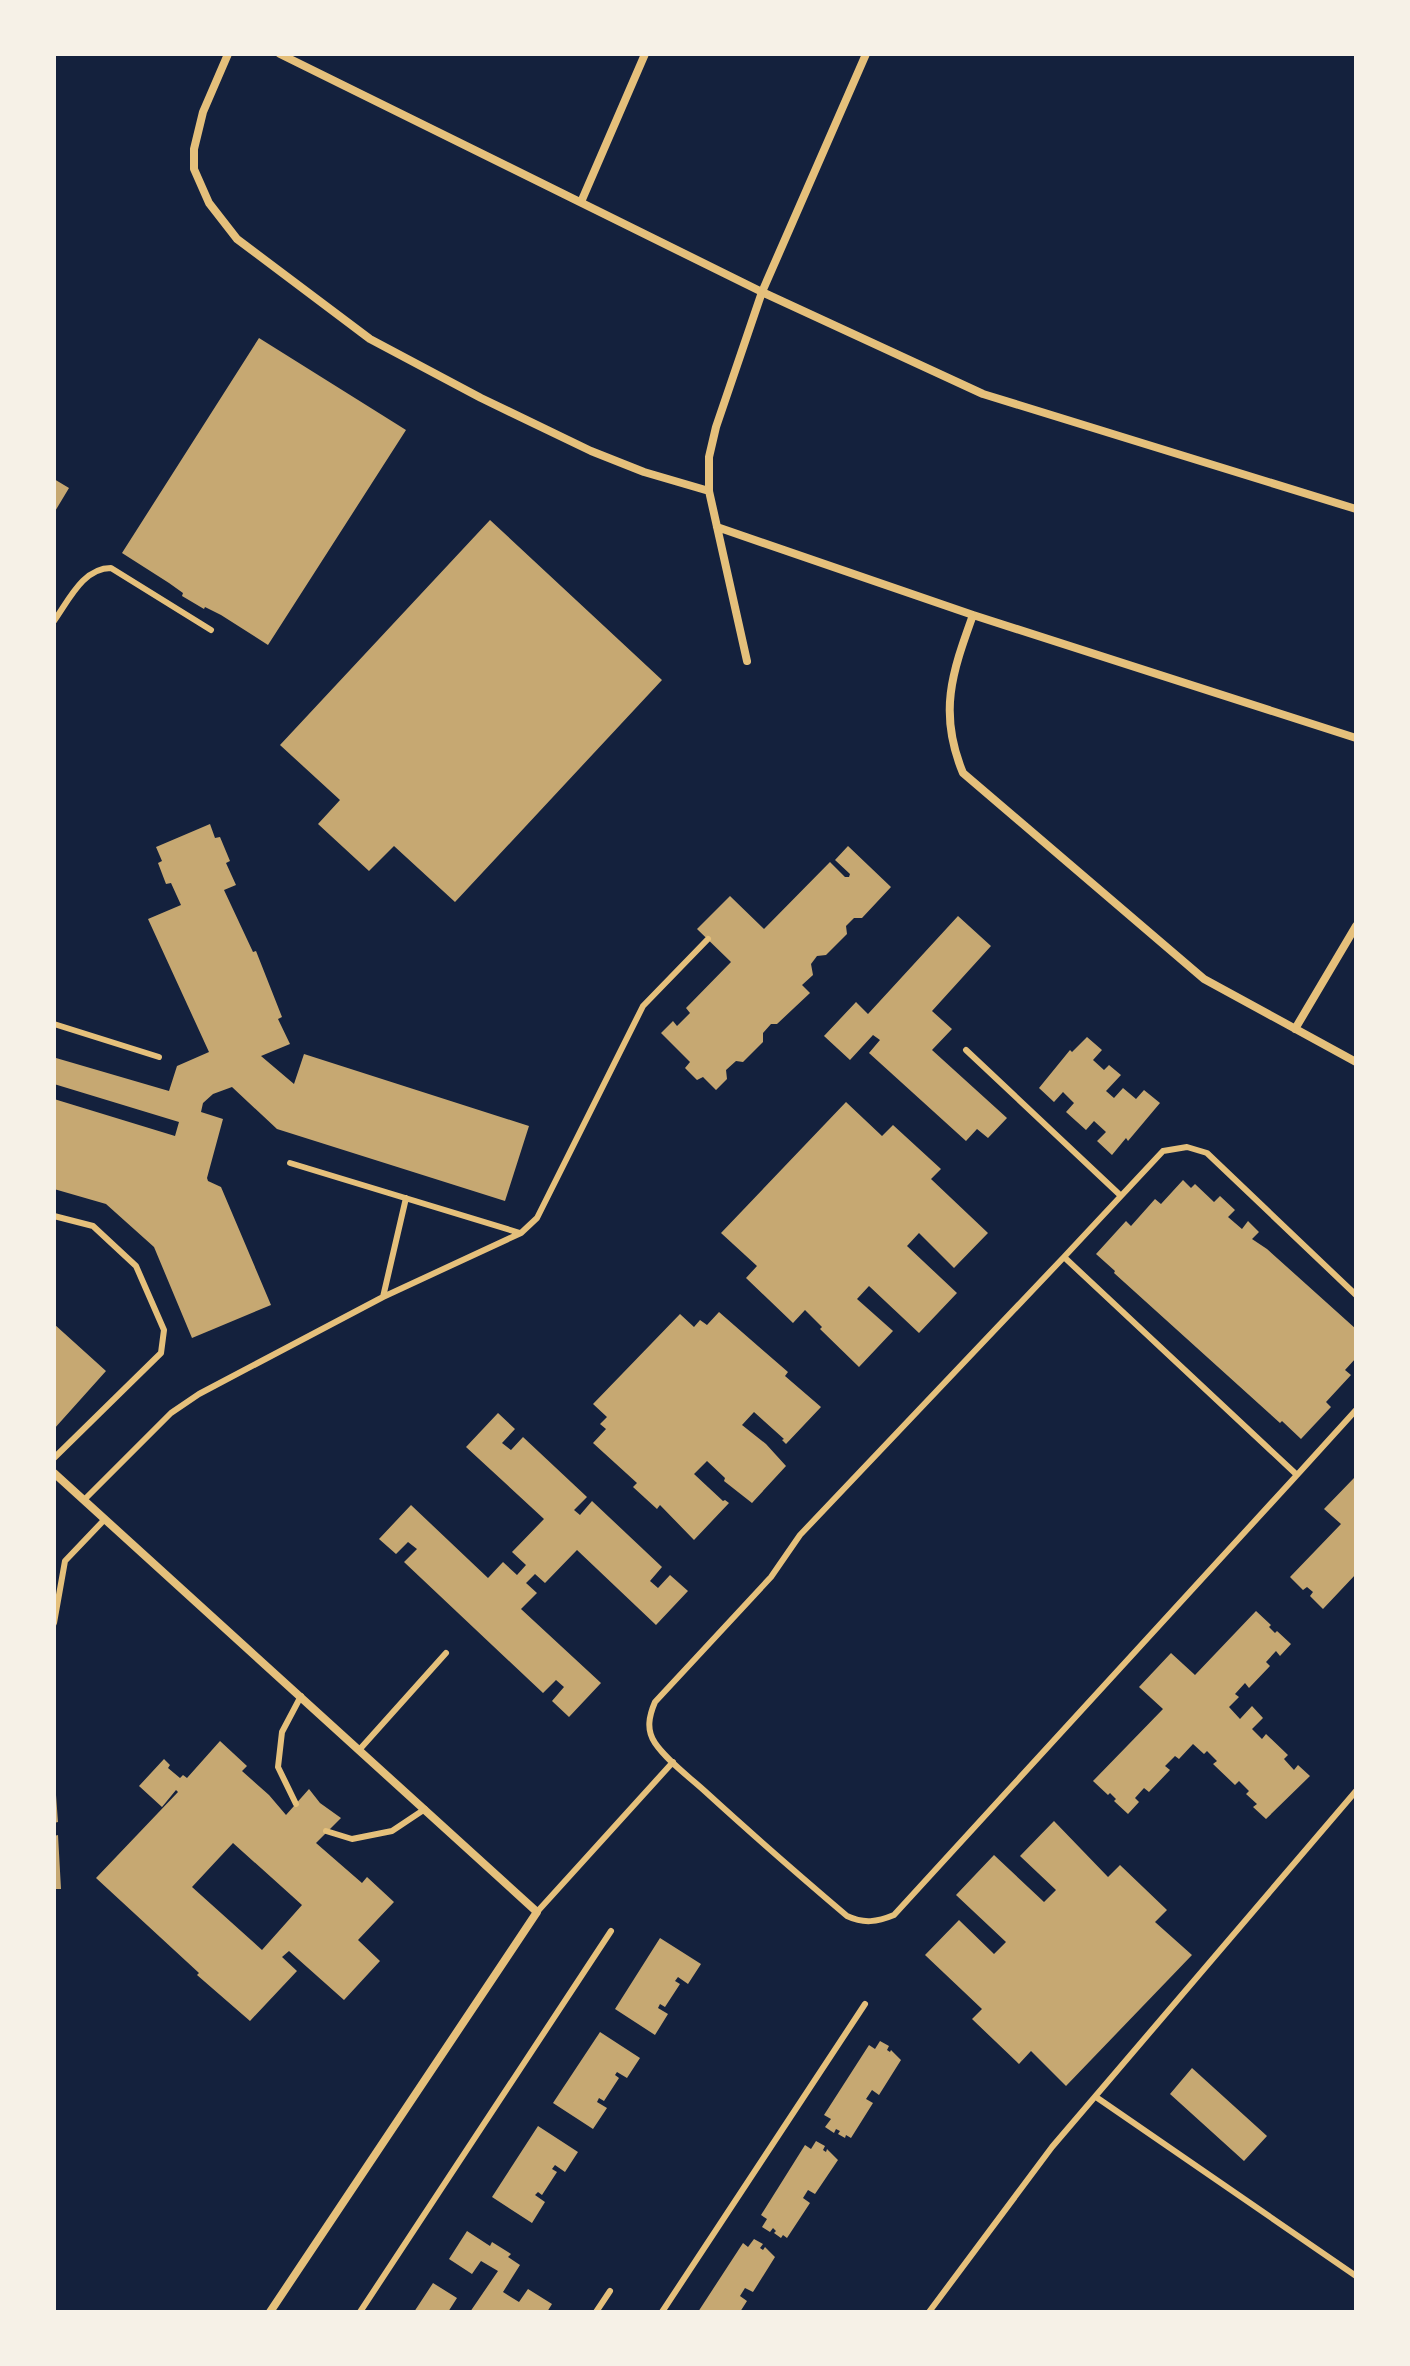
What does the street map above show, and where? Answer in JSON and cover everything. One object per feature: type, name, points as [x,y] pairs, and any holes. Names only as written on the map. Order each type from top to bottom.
[{"type":"street","points":[[228,54],[203,112],[194,149],[194,169],[209,203],[237,239],[370,339],[398,354],[591,451],[644,472],[709,491]]},
{"type":"street","points":[[280,54],[762,292],[983,394],[1356,509]]},
{"type":"street","points":[[581,202],[645,54]]},
{"type":"street","points":[[747,661],[709,491],[709,457],[716,427],[762,292],[866,54]]},
{"type":"street","points":[[717,527],[973,615],[1356,738]]},
{"type":"street","points":[[973,615],[953,670],[949,717],[953,748],[963,773],[1204,979],[1356,1062]]},
{"type":"street","points":[[1295,1029],[1356,926]]},
{"type":"street","points":[[54,1473],[537,1912],[271,2312]]},
{"type":"lane","points":[[54,621],[88,575],[101,568],[111,568],[211,630]]},
{"type":"lane","points":[[84,1500],[171,1413],[199,1394],[383,1297],[521,1233],[537,1218],[643,1006],[708,939]]},
{"type":"lane","points":[[54,1024],[159,1057]]},
{"type":"lane","points":[[966,1050],[1120,1195]]},
{"type":"lane","points":[[1356,1295],[1207,1153],[1187,1147],[1163,1151],[800,1535],[771,1577],[655,1702],[649,1716],[649,1729],[654,1742],[771,1852],[847,1916],[869,1922],[894,1915],[1356,1410]]},
{"type":"lane","points":[[290,1163],[521,1233]]},
{"type":"lane","points":[[383,1297],[406,1198]]},
{"type":"lane","points":[[54,1216],[93,1226],[136,1266],[164,1330],[161,1353],[54,1458]]},
{"type":"lane","points":[[1064,1257],[1297,1475]]},
{"type":"lane","points":[[54,1564],[65,1561],[105,1519]]},
{"type":"lane","points":[[54,1623],[65,1561]]},
{"type":"lane","points":[[360,1749],[446,1653]]},
{"type":"lane","points":[[296,1804],[278,1767],[282,1732],[301,1696]]},
{"type":"lane","points":[[537,1912],[673,1762]]},
{"type":"lane","points":[[929,2312],[1052,2147],[1356,1791]]},
{"type":"lane","points":[[326,1831],[352,1839],[392,1831],[425,1809]]},
{"type":"lane","points":[[360,2312],[611,1931]]},
{"type":"lane","points":[[662,2312],[865,2004]]},
{"type":"lane","points":[[1096,2097],[1356,2276]]},
{"type":"lane","points":[[596,2312],[610,2291]]},
{"type":"building","points":[[259,338],[406,430],[268,645],[221,615],[182,596],[183,593],[122,553]]},
{"type":"building","points":[[54,479],[69,488],[54,513]]},
{"type":"building","points":[[490,520],[662,680],[455,902],[394,846],[369,871],[318,824],[340,800],[280,745]]},
{"type":"building","points":[[210,824],[215,838],[220,837],[230,861],[226,863],[236,885],[224,890],[253,952],[256,951],[282,1017],[278,1019],[290,1044],[261,1056],[294,1084],[304,1054],[529,1126],[505,1201],[277,1129],[232,1087],[213,1094],[203,1103],[201,1112],[223,1119],[207,1178],[221,1187],[271,1305],[192,1338],[154,1247],[106,1204],[54,1189],[54,1099],[175,1136],[179,1122],[54,1084],[54,1064],[56,1058],[169,1091],[177,1066],[209,1052],[148,919],[181,905],[171,883],[166,884],[156,847]]},
{"type":"building","points":[[848,846],[891,887],[862,918],[854,918],[846,926],[847,934],[826,955],[817,956],[811,964],[813,975],[802,985],[810,993],[777,1024],[771,1024],[763,1033],[763,1042],[743,1062],[736,1061],[726,1070],[727,1079],[716,1090],[703,1077],[697,1080],[685,1068],[690,1062],[661,1033],[673,1021],[677,1026],[690,1013],[686,1008],[731,962],[697,929],[730,896],[764,929],[830,862],[845,877],[849,877],[850,874],[835,860]]},
{"type":"building","points":[[958,916],[991,946],[932,1011],[952,1029],[932,1050],[1007,1118],[988,1138],[977,1129],[966,1141],[869,1053],[880,1040],[873,1035],[850,1060],[824,1036],[856,1002],[868,1014]]},
{"type":"building","points":[[1087,1037],[1102,1050],[1093,1060],[1104,1070],[1109,1065],[1121,1075],[1106,1091],[1114,1098],[1123,1088],[1136,1099],[1144,1090],[1160,1103],[1112,1155],[1097,1141],[1106,1132],[1094,1121],[1086,1130],[1066,1112],[1074,1103],[1063,1092],[1054,1102],[1039,1088],[1070,1050],[1072,1052]]},
{"type":"building","points":[[846,1102],[882,1136],[893,1125],[941,1169],[931,1179],[988,1233],[954,1268],[919,1233],[907,1246],[957,1293],[919,1333],[869,1286],[857,1299],[893,1331],[859,1367],[805,1310],[793,1323],[746,1278],[757,1266],[721,1233]]},
{"type":"building","points":[[1183,1180],[1191,1188],[1195,1184],[1214,1202],[1220,1196],[1235,1210],[1228,1217],[1242,1229],[1248,1221],[1259,1232],[1252,1239],[1356,1329],[1356,1358],[1345,1370],[1351,1375],[1326,1402],[1331,1407],[1301,1439],[1096,1254],[1126,1221],[1131,1226],[1155,1199],[1161,1204]]},
{"type":"building","points":[[719,1312],[788,1372],[785,1376],[821,1407],[786,1444],[754,1412],[742,1425],[766,1444],[786,1466],[752,1503],[724,1481],[725,1478],[707,1461],[694,1474],[729,1503],[694,1540],[660,1505],[657,1509],[633,1487],[637,1483],[593,1443],[606,1429],[600,1424],[607,1417],[593,1404],[680,1314],[694,1327],[700,1320],[707,1325]]},
{"type":"building","points":[[54,1324],[106,1371],[54,1429]]},
{"type":"building","points":[[498,1413],[515,1429],[502,1443],[511,1450],[523,1437],[587,1497],[574,1510],[580,1515],[592,1501],[662,1567],[650,1581],[658,1588],[670,1575],[688,1591],[656,1625],[577,1550],[545,1583],[535,1574],[526,1583],[537,1593],[521,1609],[601,1683],[569,1717],[552,1701],[564,1687],[556,1680],[543,1693],[404,1562],[417,1549],[408,1542],[396,1554],[379,1539],[411,1505],[488,1578],[503,1562],[517,1575],[526,1565],[512,1552],[544,1519],[466,1447]]},
{"type":"building","points":[[1354,1478],[1356,1574],[1323,1609],[1310,1596],[1313,1592],[1307,1587],[1303,1590],[1290,1577],[1341,1524],[1324,1509]]},
{"type":"building","points":[[1256,1611],[1275,1633],[1277,1631],[1291,1644],[1280,1656],[1276,1651],[1266,1662],[1270,1666],[1249,1688],[1245,1683],[1235,1694],[1239,1697],[1229,1707],[1240,1719],[1252,1706],[1263,1718],[1252,1729],[1262,1739],[1266,1734],[1288,1755],[1284,1759],[1294,1770],[1298,1765],[1310,1776],[1266,1819],[1253,1807],[1257,1804],[1246,1794],[1249,1791],[1239,1781],[1235,1785],[1213,1764],[1217,1761],[1207,1751],[1204,1754],[1193,1744],[1179,1759],[1175,1756],[1165,1766],[1170,1770],[1149,1792],[1144,1788],[1135,1798],[1139,1802],[1128,1814],[1110,1793],[1108,1795],[1093,1781],[1163,1709],[1139,1687],[1171,1653],[1195,1675]]},
{"type":"building","points":[[220,1741],[247,1766],[242,1771],[286,1815],[309,1789],[320,1803],[341,1818],[316,1843],[362,1883],[367,1877],[394,1902],[358,1940],[380,1961],[344,2000],[289,1951],[282,1957],[297,1971],[250,2021],[96,1878],[178,1792],[176,1790],[162,1807],[139,1786],[164,1759],[170,1765],[168,1768],[180,1778],[183,1775],[187,1778]],"holes":[[[233,1843],[302,1905],[262,1950],[192,1887]]]},
{"type":"building","points":[[54,1795],[58,1822],[54,1823]]},
{"type":"building","points":[[1054,1821],[1108,1877],[1120,1865],[1167,1910],[1155,1922],[1192,1955],[1066,2086],[1031,2051],[1019,2064],[972,2019],[982,2009],[925,1955],[959,1920],[994,1954],[1006,1942],[956,1895],[994,1855],[1044,1902],[1056,1890],[1020,1856]]},
{"type":"building","points":[[58,1835],[61,1889],[54,1889],[54,1836]]},
{"type":"building","points":[[660,1938],[701,1964],[688,1984],[678,1977],[675,1981],[680,1984],[665,2007],[660,2004],[658,2008],[668,2014],[655,2035],[615,2009]]},
{"type":"building","points":[[600,2032],[640,2058],[627,2078],[617,2072],[615,2075],[619,2078],[604,2101],[599,2098],[597,2102],[607,2108],[593,2129],[553,2103]]},
{"type":"building","points":[[880,2041],[901,2060],[879,2095],[872,2090],[866,2099],[873,2103],[851,2138],[846,2135],[845,2138],[838,2134],[840,2131],[836,2129],[834,2133],[825,2127],[831,2119],[824,2115],[869,2045],[875,2049]]},
{"type":"building","points":[[1192,2068],[1267,2136],[1244,2161],[1170,2094]]},
{"type":"building","points":[[538,2126],[578,2152],[565,2172],[555,2165],[552,2169],[557,2172],[542,2195],[538,2192],[535,2195],[545,2202],[532,2223],[492,2197]]},
{"type":"building","points":[[816,2141],[838,2160],[815,2194],[808,2190],[803,2198],[810,2203],[787,2238],[783,2235],[781,2238],[773,2228],[770,2232],[762,2227],[767,2219],[761,2215],[805,2145],[811,2149]]},
{"type":"building","points":[[467,2231],[490,2246],[492,2242],[511,2254],[508,2257],[520,2265],[503,2292],[519,2302],[528,2289],[552,2304],[547,2312],[470,2312],[498,2271],[481,2261],[472,2274],[449,2259]]},
{"type":"building","points":[[754,2239],[763,2244],[760,2248],[763,2250],[765,2247],[775,2257],[753,2292],[745,2288],[740,2296],[747,2301],[740,2312],[698,2312],[743,2243],[748,2247]]},
{"type":"building","points":[[433,2283],[457,2298],[448,2312],[414,2312]]}]
